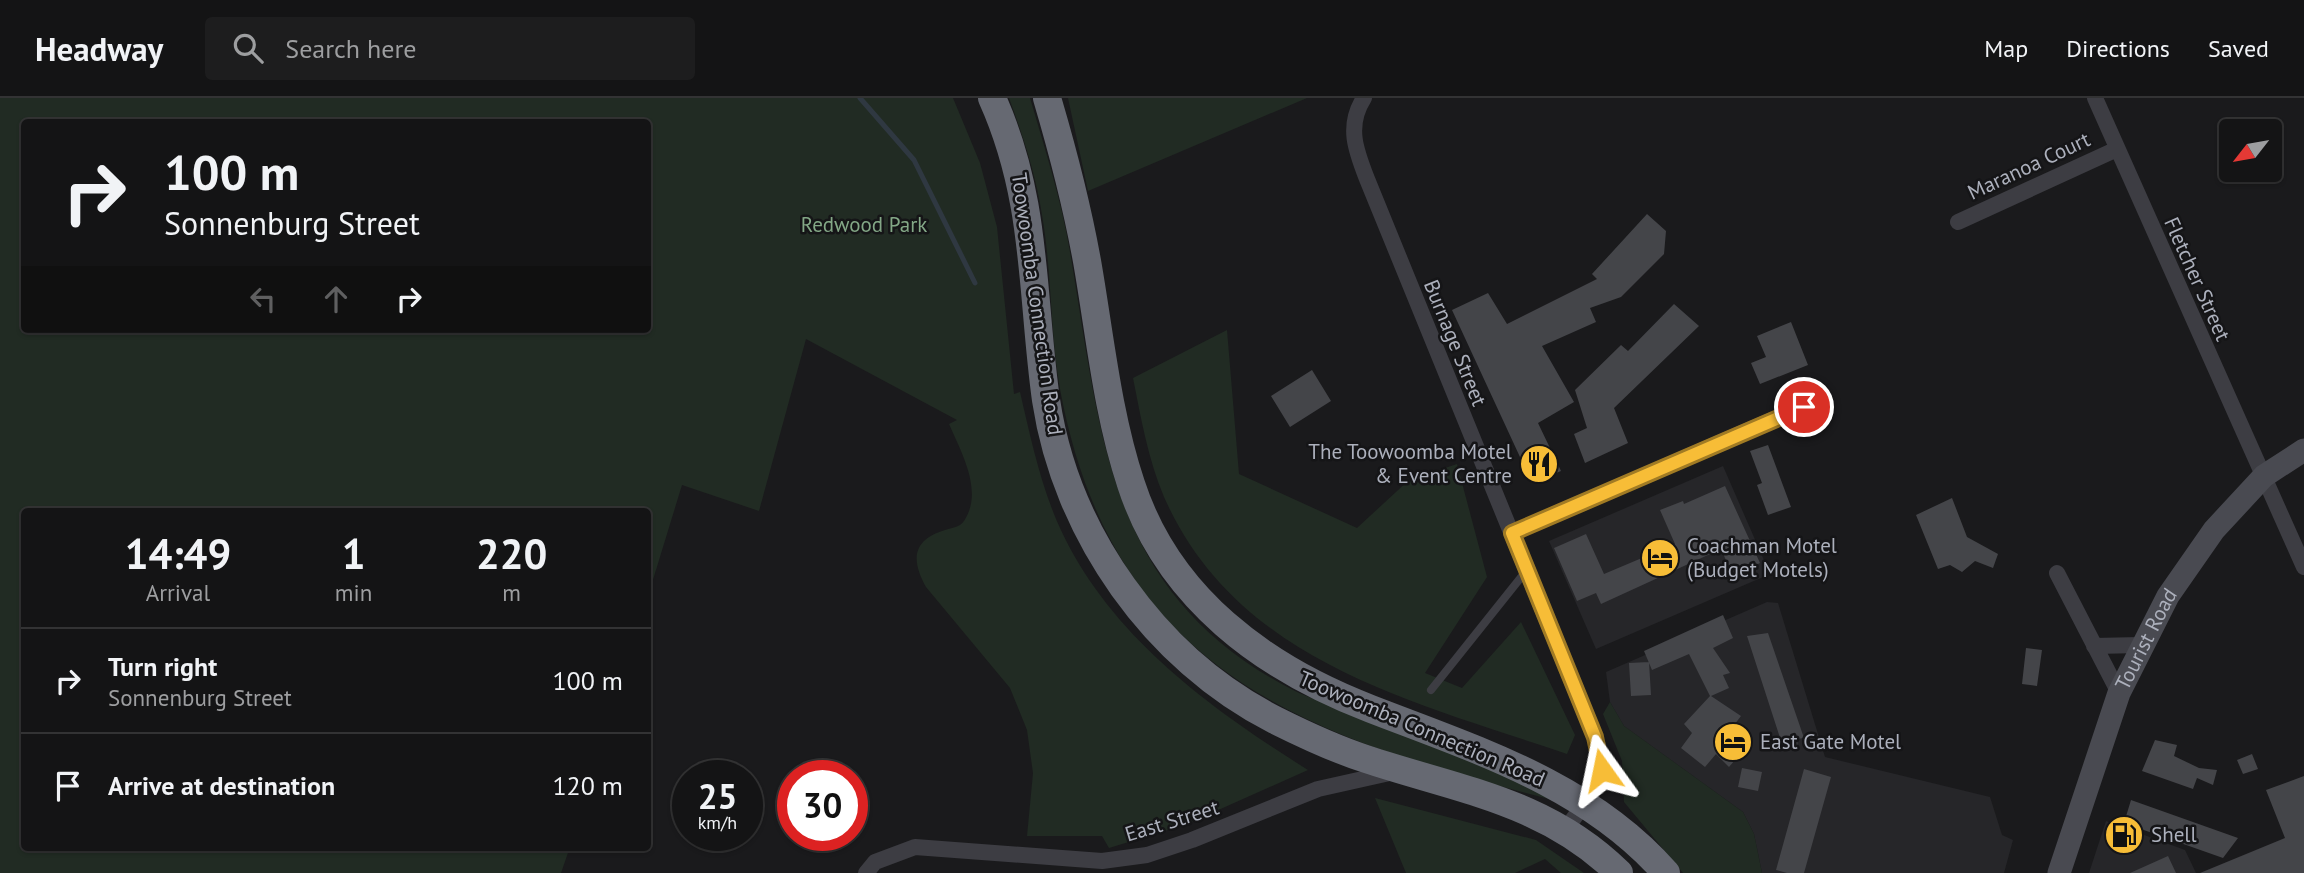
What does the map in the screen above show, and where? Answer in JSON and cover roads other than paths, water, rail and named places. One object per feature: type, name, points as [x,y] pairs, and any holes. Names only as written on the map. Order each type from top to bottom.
[{"type":"highway","name":"Toowoomba Connection Road","points":[[992,98],[1014,154],[1026,198],[1052,430],[1071,491],[1109,566],[1162,634],[1206,675],[1268,716],[1340,750],[1525,808],[1565,830],[1619,873]]},
{"type":"highway","name":"Toowoomba Connection Road","points":[[1047,98],[1079,215],[1123,458],[1144,517],[1177,573],[1219,620],[1246,643],[1298,677],[1321,689],[1494,757],[1584,803],[1635,839],[1666,873]]},
{"type":"street","name":"Burnage Street","points":[[1364,98],[1356,113],[1353,130],[1356,149],[1457,406],[1528,569],[1599,748],[1602,770],[1565,830]]},
{"type":"street","name":"Fletcher Street","points":[[2095,98],[2304,567]]},
{"type":"street","name":"Maranoa Court","points":[[1958,222],[2117,149]]},
{"type":"street","points":[[1512,533],[1804,407]]},
{"type":"street","name":"Tourist Road","points":[[2059,873],[2119,693],[2168,596],[2214,530],[2264,476],[2304,450]]},
{"type":"street","points":[[2056,573],[2119,693]]},
{"type":"street","points":[[2094,646],[2141,645]]},
{"type":"street","name":"East Street","points":[[866,873],[875,862],[915,846],[1106,867],[1192,840],[1318,789],[1407,771]]},
{"type":"lane","points":[[1431,691],[1528,569]]},
{"type":"waterway","points":[[860,98],[914,160],[975,283]]},
{"type":"place","name":"The Toowoomba Motel & Event Centre","points":[[1539,464]]},
{"type":"place","name":"Coachman Motel (Budget Motels)","points":[[1660,558]]},
{"type":"place","name":"East Gate Motel","points":[[1733,742]]},
{"type":"place","name":"Shell","points":[[2124,835]]},
{"type":"park label","name":"Redwood Park","points":[[864,225]]}]
